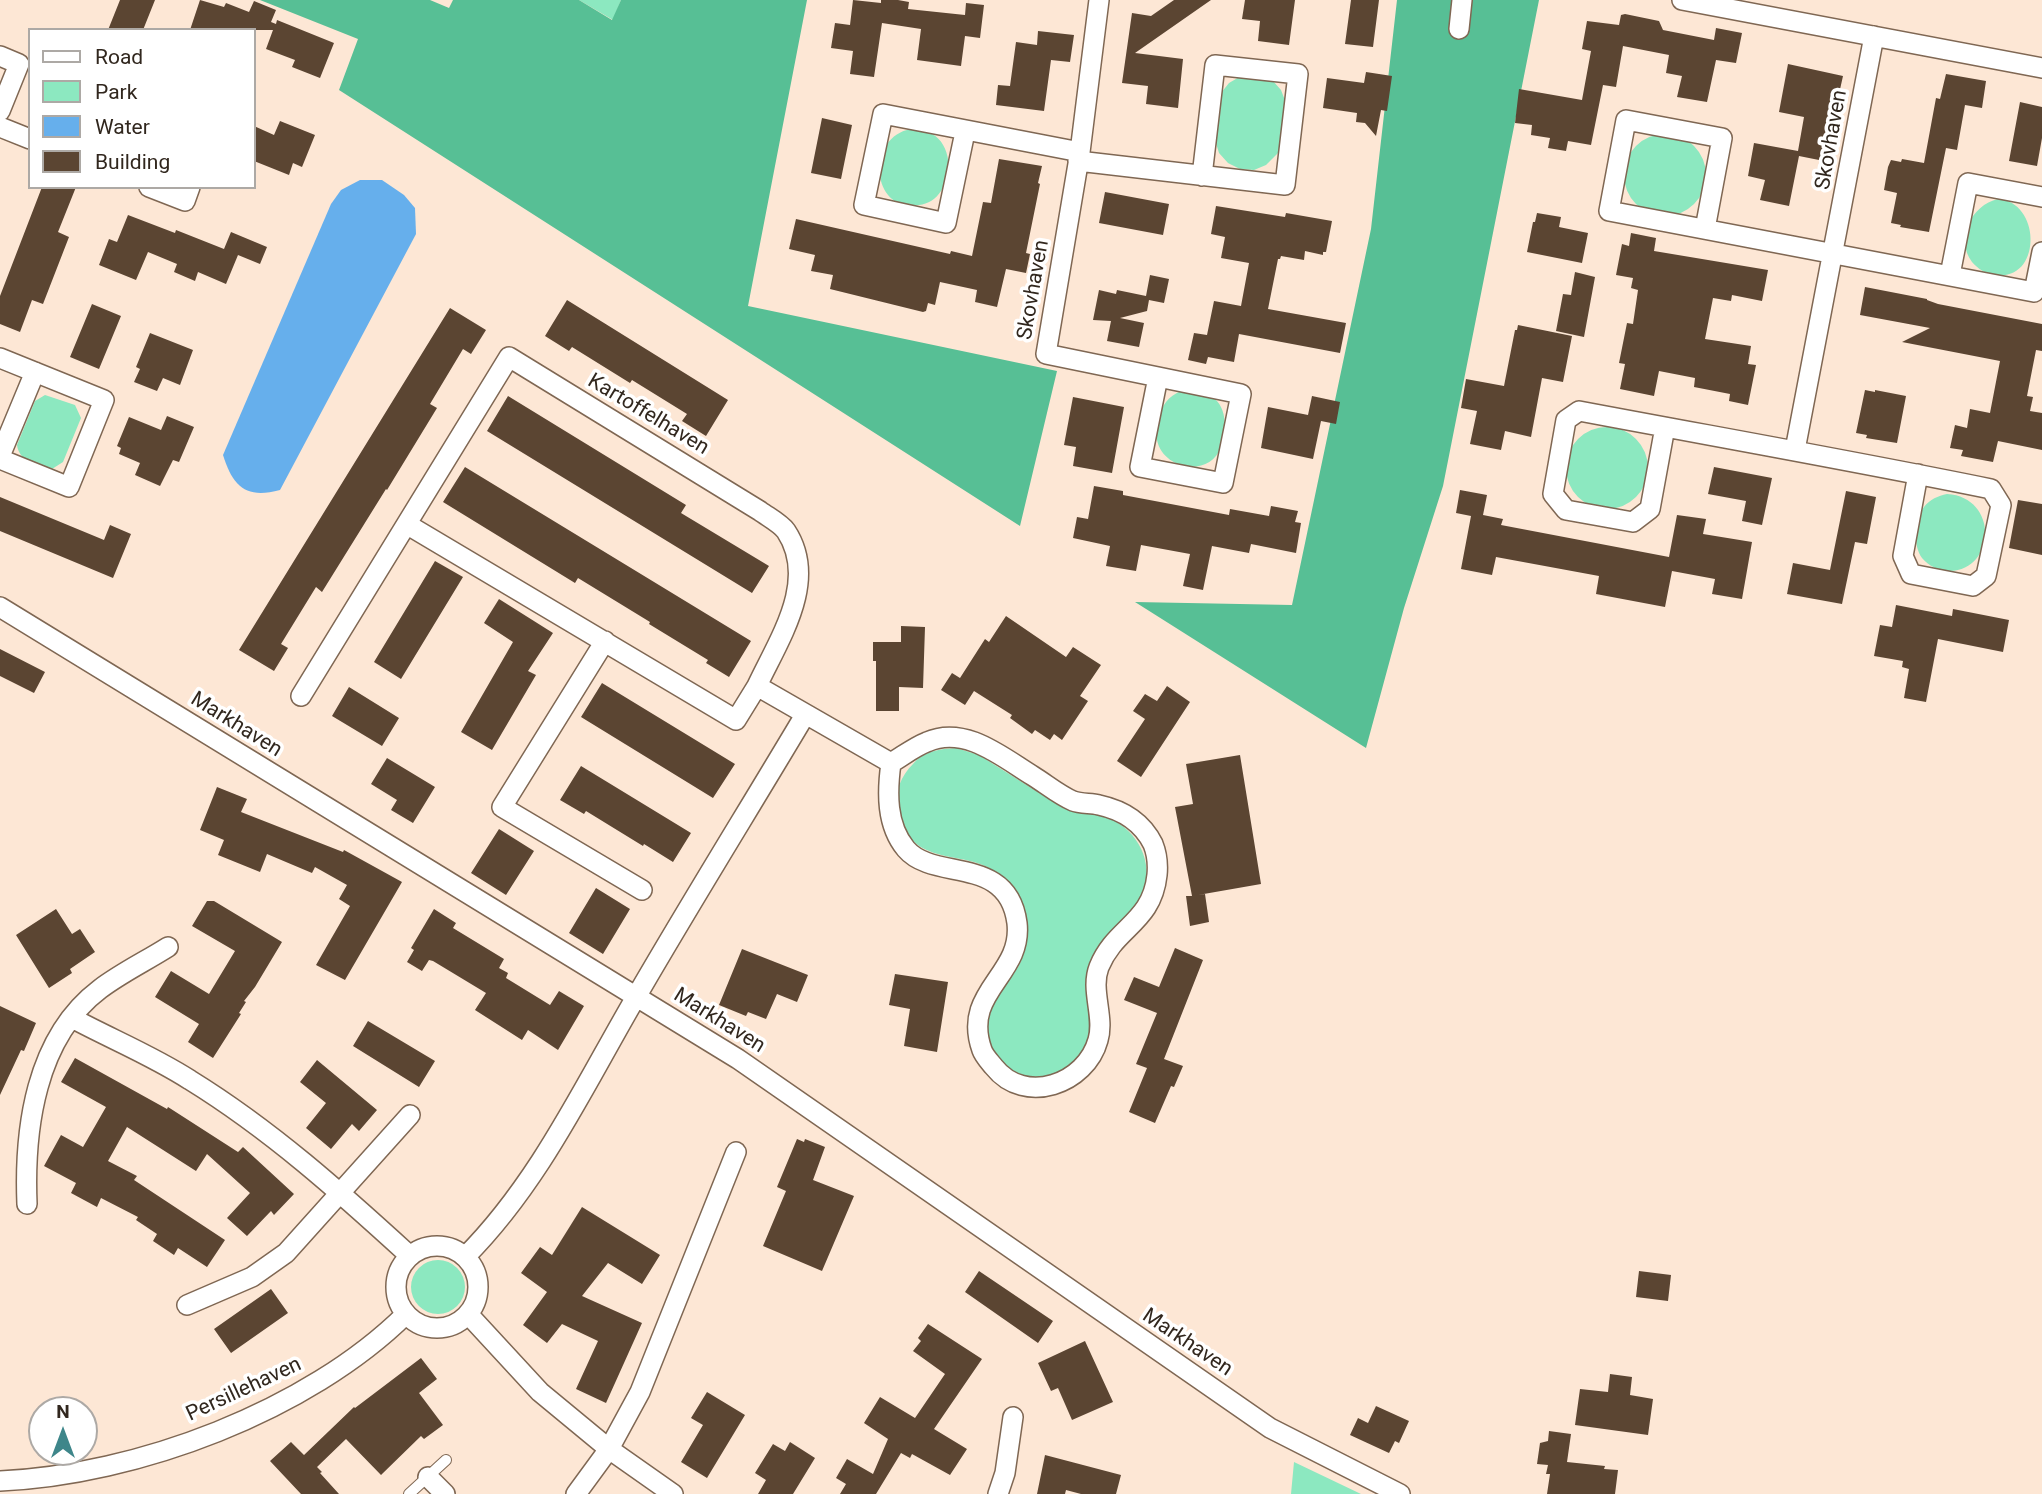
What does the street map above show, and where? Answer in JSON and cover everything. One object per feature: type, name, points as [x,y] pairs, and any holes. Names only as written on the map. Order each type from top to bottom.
[{"type":"street","name":"Skovhaven","points":[[1099,0],[1064,258],[1046,354],[1241,394],[1223,483],[1140,467],[1158,377]]},
{"type":"street","points":[[1459,29],[1462,0]]},
{"type":"street","points":[[1692,1],[2042,68]]},
{"type":"street","name":"Skovhaven","points":[[1795,450],[1874,36]]},
{"type":"street","points":[[0,57],[19,64],[0,111]]},
{"type":"street","points":[[965,132],[946,222],[864,205],[883,114],[1079,157],[1202,176],[1285,185],[1298,74],[1215,65],[1202,176]]},
{"type":"street","points":[[1705,229],[1722,138],[1626,120],[1609,211],[2034,292],[2042,253]]},
{"type":"street","points":[[0,127],[28,138]]},
{"type":"street","points":[[1950,275],[1968,183],[2042,197]]},
{"type":"street","points":[[154,189],[185,201],[189,189]]},
{"type":"street","name":"Kartoffelhaven","points":[[301,696],[509,357],[785,529],[796,553],[799,573],[795,605],[757,685],[736,720],[408,525]]},
{"type":"street","points":[[0,358],[104,400],[69,487],[0,458],[34,372]]},
{"type":"street","points":[[1665,427],[1650,509],[1633,522],[1566,510],[1553,494],[1566,420],[1579,411],[1795,450],[1918,474],[1991,489],[2001,505],[1986,576],[1973,586],[1911,574],[1903,556],[1918,474]]},
{"type":"street","name":"Markhaven","points":[[0,607],[738,1059],[1270,1428],[1400,1494]]},
{"type":"street","points":[[605,641],[502,807],[642,890]]},
{"type":"street","points":[[757,685],[891,763]]},
{"type":"street","points":[[465,1257],[488,1234],[539,1166],[636,996],[805,715]]},
{"type":"street","points":[[952,736],[979,742],[1074,802],[1098,804],[1122,811],[1140,826],[1153,845],[1158,862],[1153,898],[1145,912],[1112,942],[1098,969],[1096,992],[1099,1038],[1090,1059],[1079,1072],[1060,1083],[1040,1088],[1016,1085],[999,1073],[983,1052],[976,1023],[983,999],[1007,966],[1015,944],[1017,923],[1009,900],[997,885],[976,873],[927,863],[907,850],[893,826],[887,792],[891,763],[929,740],[952,736]]},
{"type":"street","points":[[27,1204],[29,1128],[41,1077],[72,1018],[99,990],[169,947]]},
{"type":"street","points":[[72,1018],[188,1079],[282,1143],[341,1192],[410,1256]]},
{"type":"street","points":[[187,1305],[252,1277],[286,1253],[410,1115]]},
{"type":"street","points":[[576,1494],[609,1449],[640,1392],[736,1152]]},
{"type":"street","points":[[438,1246],[457,1251],[465,1257],[478,1280],[477,1298],[468,1314],[452,1326],[432,1328],[422,1326],[405,1314],[396,1295],[396,1284],[402,1265],[410,1256],[418,1250],[438,1246]]},
{"type":"street","name":"Persillehaven","points":[[0,1481],[28,1479],[126,1461],[219,1432],[306,1389],[381,1338],[405,1314]]},
{"type":"street","points":[[468,1314],[540,1392],[609,1449],[673,1494]]},
{"type":"street","points":[[999,1494],[1005,1473],[1013,1417]]},
{"type":"street","points":[[428,1477],[444,1494]]},
{"type":"lane","points":[[409,1494],[446,1460]]},
{"type":"green space","points":[[260,0],[430,0],[449,8],[453,0],[579,0],[612,20],[621,0],[807,0],[748,306],[1057,371],[1020,526],[339,90],[358,39]]},
{"type":"green space","points":[[579,0],[621,0],[613,20]]},
{"type":"green space","points":[[1397,0],[1539,0],[1443,486],[1404,608],[1366,748],[1135,602],[1292,605],[1371,229]]},
{"type":"green space","points":[[1241,76],[1273,81],[1281,90],[1286,103],[1280,151],[1266,165],[1254,170],[1240,169],[1228,163],[1219,153],[1215,140],[1221,93],[1229,83]]},
{"type":"green space","points":[[911,129],[930,133],[938,139],[948,160],[945,184],[937,196],[926,204],[903,205],[891,198],[883,187],[880,173],[886,146],[896,135]]},
{"type":"green space","points":[[1665,134],[1681,137],[1694,146],[1703,159],[1706,175],[1703,191],[1694,204],[1681,213],[1665,216],[1649,213],[1636,204],[1627,191],[1624,175],[1627,159],[1636,146],[1649,137]]},
{"type":"green space","points":[[1998,199],[2012,203],[2023,213],[2029,226],[2031,241],[2028,255],[2021,266],[2010,274],[1995,275],[1974,265],[1965,243],[1968,224],[1973,216],[1988,202]]},
{"type":"green space","points":[[1181,391],[1202,393],[1215,399],[1224,418],[1221,447],[1215,457],[1197,466],[1177,464],[1161,450],[1157,440],[1162,409],[1169,399]]},
{"type":"green space","points":[[45,395],[75,405],[81,418],[63,462],[52,469],[35,465],[25,459],[18,451],[17,445],[35,401]]},
{"type":"green space","points":[[1607,427],[1623,430],[1636,439],[1645,452],[1648,468],[1645,484],[1636,497],[1623,506],[1607,509],[1591,506],[1578,497],[1569,484],[1566,468],[1569,452],[1578,439],[1591,430]]},
{"type":"green space","points":[[1947,494],[1964,498],[1976,507],[1983,519],[1985,533],[1983,547],[1976,559],[1965,568],[1950,571],[1935,568],[1922,558],[1917,547],[1916,532],[1918,518],[1924,507],[1934,498]]},
{"type":"green space","points":[[956,748],[979,755],[1063,808],[1109,818],[1136,839],[1145,859],[1146,880],[1140,903],[1105,939],[1091,962],[1087,989],[1089,1038],[1075,1062],[1056,1075],[1035,1078],[1014,1072],[1001,1061],[988,1037],[989,1010],[1018,966],[1025,945],[1024,931],[1012,896],[1002,878],[987,867],[933,853],[917,845],[905,830],[897,795],[905,773],[927,753]]},
{"type":"green space","points":[[438,1260],[457,1268],[465,1287],[457,1306],[438,1314],[419,1306],[411,1287],[419,1268]]},
{"type":"green space","points":[[1294,1462],[1361,1494],[1291,1494]]},
{"type":"water","points":[[360,180],[382,180],[404,195],[415,208],[416,234],[280,490],[258,493],[250,491],[236,483],[223,455],[331,204],[341,190]]},
{"type":"building","points":[[120,0],[155,0],[144,28],[109,28]]},
{"type":"building","points":[[200,0],[224,7],[226,3],[249,12],[254,1],[276,10],[271,22],[276,24],[277,20],[334,43],[320,78],[292,67],[295,60],[266,49],[273,30],[191,28]]},
{"type":"building","points":[[853,0],[881,3],[881,0],[898,0],[909,2],[908,9],[965,15],[966,3],[984,5],[980,38],[965,36],[961,66],[917,60],[921,29],[882,23],[874,77],[850,74],[853,51],[831,48],[835,23],[850,25]]},
{"type":"building","points":[[1174,0],[1211,0],[1135,53],[1183,59],[1178,108],[1146,104],[1148,86],[1122,83],[1132,13],[1151,16]]},
{"type":"building","points":[[1245,0],[1295,0],[1289,45],[1258,41],[1260,21],[1242,19]]},
{"type":"building","points":[[1351,0],[1379,0],[1373,47],[1345,44]]},
{"type":"building","points":[[1621,15],[1659,21],[1663,30],[1714,40],[1716,28],[1742,33],[1736,63],[1716,60],[1707,102],[1677,97],[1682,76],[1666,73],[1669,55],[1623,46],[1616,87],[1603,85],[1591,145],[1568,141],[1566,151],[1548,148],[1550,138],[1531,135],[1532,125],[1515,123],[1519,89],[1582,100],[1591,51],[1582,49],[1587,21],[1619,25]]},
{"type":"building","points":[[1038,31],[1074,35],[1070,62],[1051,60],[1044,111],[996,105],[998,85],[1010,86],[1016,42],[1037,45]]},
{"type":"building","points":[[1788,64],[1843,76],[1824,161],[1799,156],[1789,206],[1760,200],[1765,180],[1748,176],[1754,143],[1798,151],[1804,117],[1779,112]]},
{"type":"building","points":[[1366,72],[1392,76],[1387,111],[1381,110],[1376,136],[1365,123],[1356,122],[1357,113],[1323,108],[1327,78],[1364,83]]},
{"type":"building","points":[[1946,74],[1986,81],[1982,108],[1965,105],[1957,150],[1946,148],[1929,232],[1900,227],[1901,225],[1891,223],[1897,193],[1884,190],[1888,167],[1891,160],[1924,163],[1936,98],[1940,99]]},
{"type":"building","points":[[2020,102],[2042,107],[2042,138],[2037,166],[2009,161]]},
{"type":"building","points":[[822,118],[852,125],[841,179],[811,173]]},
{"type":"building","points":[[280,121],[315,135],[302,167],[293,163],[289,175],[256,162],[256,127],[274,135]]},
{"type":"building","points":[[999,159],[1042,166],[1026,253],[1030,254],[1026,273],[1006,269],[997,307],[975,302],[977,290],[940,282],[935,305],[928,303],[926,311],[923,312],[830,289],[833,275],[811,271],[815,255],[789,249],[796,219],[950,254],[951,251],[972,256],[983,202],[991,203]]},
{"type":"building","points":[[41,189],[75,189],[58,232],[69,237],[43,304],[32,300],[20,332],[0,324],[0,296]]},
{"type":"building","points":[[1105,192],[1169,204],[1163,235],[1099,223]]},
{"type":"building","points":[[1216,206],[1332,221],[1326,252],[1323,252],[1323,255],[1305,251],[1304,260],[1281,256],[1278,259],[1268,309],[1346,323],[1340,353],[1239,334],[1234,362],[1208,357],[1206,364],[1188,360],[1194,333],[1207,335],[1214,301],[1241,306],[1249,263],[1221,258],[1225,237],[1211,234]]},
{"type":"building","points":[[1537,213],[1561,217],[1559,227],[1588,233],[1582,263],[1527,252]]},
{"type":"building","points":[[128,215],[224,249],[231,232],[267,247],[260,264],[238,255],[226,284],[198,272],[195,281],[174,272],[177,264],[148,252],[136,280],[99,265],[109,239],[117,242]]},
{"type":"building","points":[[1631,233],[1656,238],[1654,251],[1768,270],[1762,301],[1732,295],[1731,301],[1713,298],[1705,339],[1751,346],[1748,364],[1756,365],[1748,405],[1729,401],[1730,394],[1694,387],[1695,378],[1659,371],[1654,396],[1620,389],[1625,364],[1619,363],[1627,323],[1633,324],[1638,290],[1631,288],[1633,278],[1616,275],[1622,244],[1629,246]]},
{"type":"building","points":[[1575,272],[1595,277],[1584,337],[1556,331],[1563,294],[1571,295]]},
{"type":"building","points":[[1150,275],[1169,279],[1164,303],[1149,300],[1147,311],[1120,318],[1144,323],[1139,347],[1107,341],[1111,321],[1093,320],[1099,290],[1116,294],[1117,290],[1146,296]]},
{"type":"building","points":[[1865,287],[2042,324],[2042,351],[2036,350],[2027,396],[2033,397],[2030,411],[2042,413],[2042,450],[1998,441],[1993,462],[1961,456],[1963,450],[1950,448],[1955,425],[1967,428],[1970,409],[1990,413],[2000,361],[1902,342],[1930,328],[1860,315]]},
{"type":"building","points":[[567,300],[728,400],[706,436],[682,421],[687,414],[572,347],[569,351],[545,336]]},
{"type":"building","points":[[92,304],[121,316],[99,369],[70,357]]},
{"type":"building","points":[[450,308],[486,330],[471,354],[463,349],[430,404],[437,408],[387,490],[322,592],[316,587],[281,644],[288,648],[274,671],[239,650]]},
{"type":"building","points":[[1518,325],[1572,336],[1563,382],[1542,378],[1531,437],[1505,431],[1501,450],[1470,444],[1477,411],[1461,408],[1466,379],[1504,386]]},
{"type":"building","points":[[150,333],[193,350],[180,385],[163,378],[157,391],[134,382],[140,369],[136,367]]},
{"type":"building","points":[[1865,390],[1906,396],[1897,443],[1866,438],[1867,435],[1856,433]]},
{"type":"building","points":[[508,396],[686,505],[681,513],[769,566],[752,593],[487,431]]},
{"type":"building","points":[[1312,396],[1340,402],[1336,424],[1321,421],[1313,459],[1261,448],[1268,407],[1308,415]]},
{"type":"building","points":[[1073,397],[1124,407],[1112,473],[1073,466],[1076,447],[1064,445]]},
{"type":"building","points":[[167,416],[194,427],[179,462],[173,460],[160,486],[135,475],[140,463],[119,454],[121,448],[117,446],[129,417],[161,430]]},
{"type":"building","points":[[465,467],[751,641],[729,677],[706,663],[708,660],[649,624],[650,622],[578,578],[575,583],[443,502]]},
{"type":"building","points":[[1714,467],[1772,478],[1762,525],[1742,521],[1746,501],[1708,494]]},
{"type":"building","points":[[1094,486],[1123,491],[1123,495],[1229,515],[1230,509],[1269,516],[1271,506],[1298,511],[1295,522],[1301,523],[1296,553],[1251,544],[1249,553],[1212,546],[1203,590],[1183,586],[1190,554],[1141,545],[1136,571],[1106,566],[1110,546],[1073,538],[1077,517],[1088,519]]},
{"type":"building","points":[[1460,490],[1487,495],[1483,515],[1503,519],[1501,525],[1669,557],[1677,515],[1706,519],[1703,534],[1752,542],[1742,599],[1712,594],[1715,579],[1672,571],[1665,607],[1596,594],[1599,576],[1496,557],[1492,575],[1461,569],[1471,516],[1456,513]]},
{"type":"building","points":[[1846,491],[1876,497],[1867,544],[1855,542],[1842,604],[1787,594],[1793,563],[1830,570]]},
{"type":"building","points":[[0,497],[104,540],[110,525],[131,534],[113,578],[0,531]]},
{"type":"building","points":[[2018,500],[2042,504],[2042,555],[2009,548]]},
{"type":"building","points":[[435,561],[463,577],[401,679],[374,662]]},
{"type":"building","points":[[499,599],[553,633],[528,671],[536,675],[492,750],[461,732],[513,642],[484,623]]},
{"type":"building","points":[[1896,605],[1952,616],[1953,609],[2009,620],[2003,652],[1938,639],[1926,702],[1904,698],[1909,669],[1902,667],[1903,661],[1874,656],[1880,625],[1892,627]]},
{"type":"building","points":[[1006,616],[1066,657],[1073,647],[1101,665],[1080,696],[1088,701],[1062,740],[1054,734],[1050,740],[1035,730],[1032,734],[1010,718],[1012,715],[974,691],[965,705],[941,690],[952,673],[960,678],[985,639],[989,642]]},
{"type":"building","points":[[901,626],[925,627],[923,688],[899,687],[899,711],[876,711],[876,661],[873,661],[873,642],[901,642]]},
{"type":"building","points":[[0,649],[45,672],[34,693],[0,676]]},
{"type":"building","points":[[602,683],[735,764],[713,798],[581,717]]},
{"type":"building","points":[[1167,686],[1190,702],[1141,777],[1117,761],[1145,719],[1133,711],[1145,694],[1157,701]]},
{"type":"building","points":[[349,687],[399,718],[382,746],[332,716]]},
{"type":"building","points":[[1240,755],[1261,884],[1198,895],[1205,894],[1209,922],[1190,926],[1186,896],[1192,896],[1175,807],[1193,804],[1186,764]]},
{"type":"building","points":[[387,758],[435,787],[413,823],[391,810],[397,800],[371,784]]},
{"type":"building","points":[[581,766],[691,833],[673,862],[586,811],[584,814],[560,800]]},
{"type":"building","points":[[217,787],[247,799],[241,812],[343,852],[344,850],[402,882],[345,980],[316,965],[350,906],[339,899],[347,885],[315,867],[312,873],[267,854],[260,872],[218,855],[224,840],[200,830]]},
{"type":"building","points":[[499,829],[534,851],[506,895],[471,873]]},
{"type":"building","points":[[596,888],[630,909],[603,954],[569,933]]},
{"type":"building","points":[[207,901],[214,901],[282,942],[244,1001],[246,1002],[239,1013],[241,1014],[213,1058],[188,1042],[199,1024],[155,997],[171,971],[209,994],[235,951],[192,926]]},
{"type":"building","points":[[56,909],[72,934],[80,929],[95,952],[70,969],[72,973],[49,988],[16,935]]},
{"type":"building","points":[[434,909],[456,923],[453,928],[504,959],[499,968],[508,973],[506,978],[550,1005],[559,991],[584,1006],[558,1050],[528,1030],[522,1040],[475,1010],[486,993],[433,961],[429,960],[422,971],[407,962],[414,950],[411,948]]},
{"type":"building","points":[[1175,948],[1203,960],[1164,1059],[1183,1066],[1155,1123],[1129,1112],[1147,1068],[1136,1064],[1157,1013],[1124,1000],[1134,977],[1159,987]]},
{"type":"building","points":[[742,949],[808,975],[797,1002],[777,994],[766,1019],[748,1012],[746,1016],[719,1005]]},
{"type":"building","points":[[895,974],[948,982],[937,1052],[904,1046],[910,1009],[889,1005]]},
{"type":"building","points":[[0,1006],[36,1023],[0,1095]]},
{"type":"building","points":[[368,1021],[435,1061],[419,1087],[353,1046]]},
{"type":"building","points":[[75,1058],[167,1109],[168,1107],[238,1152],[243,1147],[294,1194],[274,1215],[271,1211],[247,1236],[227,1218],[250,1193],[207,1154],[196,1171],[127,1127],[108,1161],[137,1176],[134,1180],[225,1240],[207,1267],[178,1248],[174,1255],[153,1241],[157,1234],[136,1220],[138,1217],[101,1198],[97,1207],[71,1193],[76,1183],[44,1166],[61,1135],[83,1147],[106,1107],[61,1082]]},
{"type":"building","points":[[317,1060],[377,1110],[359,1131],[352,1124],[331,1149],[306,1128],[326,1103],[300,1082]]},
{"type":"building","points":[[797,1139],[804,1142],[805,1139],[825,1147],[813,1180],[854,1196],[822,1271],[763,1246],[786,1191],[777,1187]]},
{"type":"building","points":[[582,1207],[660,1255],[642,1284],[608,1263],[582,1296],[642,1323],[606,1403],[576,1389],[598,1341],[562,1324],[547,1343],[523,1325],[547,1292],[521,1273],[540,1247],[552,1255]]},
{"type":"building","points":[[979,1271],[1053,1321],[1038,1343],[965,1292]]},
{"type":"building","points":[[1639,1271],[1671,1275],[1668,1301],[1636,1297]]},
{"type":"building","points":[[271,1289],[288,1313],[231,1353],[214,1329]]},
{"type":"building","points":[[928,1324],[982,1359],[934,1429],[967,1449],[950,1475],[912,1454],[910,1458],[901,1453],[876,1494],[840,1494],[846,1484],[836,1478],[847,1459],[873,1474],[888,1439],[864,1423],[880,1397],[915,1418],[945,1374],[913,1351],[921,1341],[918,1338]]},
{"type":"building","points":[[1085,1341],[1113,1402],[1072,1420],[1058,1388],[1051,1391],[1038,1363]]},
{"type":"building","points":[[421,1358],[437,1379],[419,1393],[443,1425],[424,1439],[421,1436],[381,1475],[346,1439],[317,1467],[339,1494],[301,1494],[270,1461],[291,1442],[304,1455],[354,1407]]},
{"type":"building","points":[[1610,1374],[1632,1377],[1630,1395],[1653,1399],[1648,1435],[1575,1425],[1580,1389],[1608,1392]]},
{"type":"building","points":[[707,1392],[745,1415],[707,1478],[681,1462],[703,1425],[691,1418]]},
{"type":"building","points":[[1376,1406],[1409,1421],[1399,1443],[1395,1441],[1389,1453],[1350,1435],[1358,1418],[1368,1423]]},
{"type":"building","points":[[1549,1431],[1571,1434],[1567,1462],[1618,1470],[1615,1494],[1547,1494],[1550,1474],[1546,1474],[1548,1465],[1537,1464],[1540,1443],[1548,1441]]},
{"type":"building","points":[[790,1442],[815,1458],[793,1494],[758,1494],[766,1480],[755,1473],[773,1444],[785,1451]]},
{"type":"building","points":[[1045,1455],[1121,1475],[1116,1494],[1081,1494],[1066,1490],[1065,1494],[1037,1494]]}]
